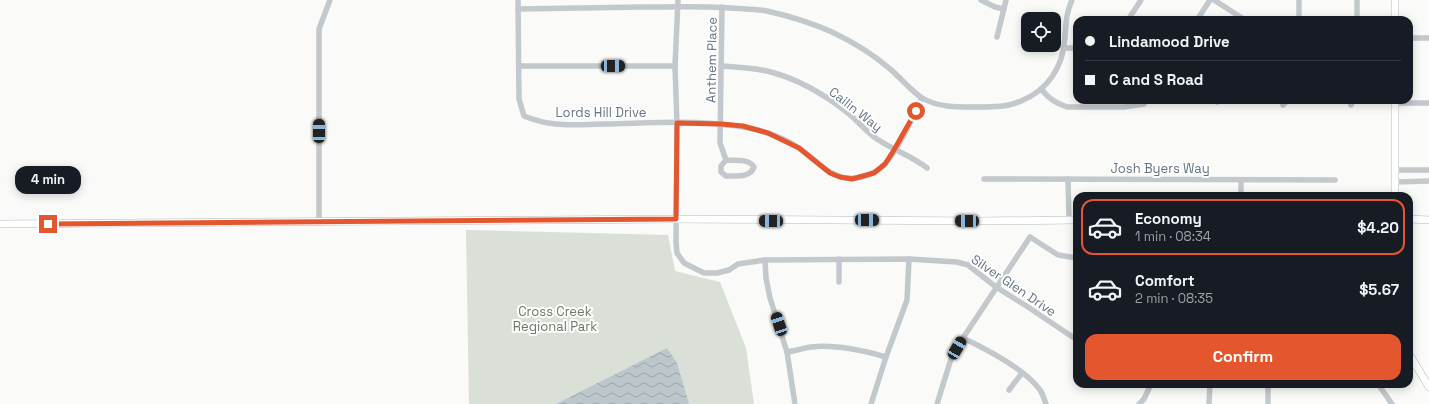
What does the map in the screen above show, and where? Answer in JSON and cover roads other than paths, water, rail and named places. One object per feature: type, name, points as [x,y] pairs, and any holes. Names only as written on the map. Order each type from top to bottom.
[{"type":"main road","points":[[1395,0],[1395,16]]},
{"type":"main road","points":[[1395,104],[1395,192]]},
{"type":"main road","points":[[0,224],[319,223],[676,219],[981,222],[1073,220]]},
{"type":"main road","points":[[1413,219],[1429,220]]},
{"type":"main road","points":[[1413,361],[1429,387]]},
{"type":"street","points":[[319,223],[319,29],[330,0]]},
{"type":"street","name":"Lords Hill Drive","points":[[518,0],[519,99],[524,116],[557,124],[677,123]]},
{"type":"street","name":"Silver Glen Drive","points":[[678,0],[675,66],[677,123],[676,219],[677,253],[684,263],[704,273],[717,273],[729,270],[738,264],[765,260],[909,259],[958,262],[968,265],[996,288],[1028,306],[1073,337]]},
{"type":"street","points":[[982,0],[995,7],[1004,8]]},
{"type":"street","points":[[997,37],[1006,0]]},
{"type":"street","points":[[518,9],[678,7],[766,11],[808,23],[833,33],[868,52],[890,69],[922,98],[943,105],[957,107],[998,107],[1021,102],[1042,90],[1053,77],[1061,61],[1064,48],[1068,10],[1072,0]]},
{"type":"street","points":[[1131,16],[1141,0]]},
{"type":"street","points":[[1200,16],[1210,0]]},
{"type":"street","points":[[1214,0],[1239,16]]},
{"type":"street","points":[[1299,0],[1299,16]]},
{"type":"street","points":[[1357,0],[1357,16]]},
{"type":"street","name":"Anthem Place","points":[[722,8],[720,143],[726,160]]},
{"type":"street","points":[[1413,38],[1429,38]]},
{"type":"street","points":[[1064,48],[1073,48]]},
{"type":"street","points":[[519,66],[675,66]]},
{"type":"street","name":"Cailin Way","points":[[721,66],[766,71],[808,87],[848,113],[875,138],[894,150],[918,161],[927,168]]},
{"type":"street","points":[[1042,90],[1049,98],[1058,104],[1067,107],[1124,107],[1144,104]]},
{"type":"street","points":[[677,123],[743,126],[768,133],[799,148],[830,173],[840,177],[852,179],[874,173],[885,164],[922,98]]},
{"type":"street","points":[[1413,103],[1429,103]]},
{"type":"street","name":"Anthem Place","points":[[726,160],[746,161],[754,167],[752,172],[748,175],[726,176],[721,172],[721,166],[726,160]]},
{"type":"street","points":[[1395,170],[1429,170]]},
{"type":"street","name":"Josh Byers Way","points":[[984,179],[1335,180]]},
{"type":"street","points":[[1068,179],[1069,220]]},
{"type":"street","points":[[1241,180],[1241,192]]},
{"type":"street","points":[[1396,182],[1429,182]]},
{"type":"street","points":[[937,404],[951,359],[963,338],[1030,237],[1058,255],[1073,257]]},
{"type":"street","points":[[839,259],[839,282]]},
{"type":"street","points":[[870,404],[908,300],[909,259]]},
{"type":"street","points":[[765,260],[766,278],[770,298],[787,352],[795,404]]},
{"type":"street","points":[[963,338],[989,350],[1032,380],[1041,391],[1046,404]]},
{"type":"street","points":[[787,352],[811,347],[830,347],[859,349],[886,357]]},
{"type":"street","points":[[1009,390],[1022,373]]},
{"type":"street","points":[[1139,404],[1144,399],[1149,388]]},
{"type":"street","points":[[1209,404],[1210,388]]},
{"type":"street","points":[[1268,388],[1268,404]]},
{"type":"street","points":[[1380,388],[1389,403]]},
{"type":"water","points":[[667,348],[677,363],[689,404],[556,404]]},
{"type":"park label","name":"Cross Creek Regional Park","points":[[555,318]]}]
